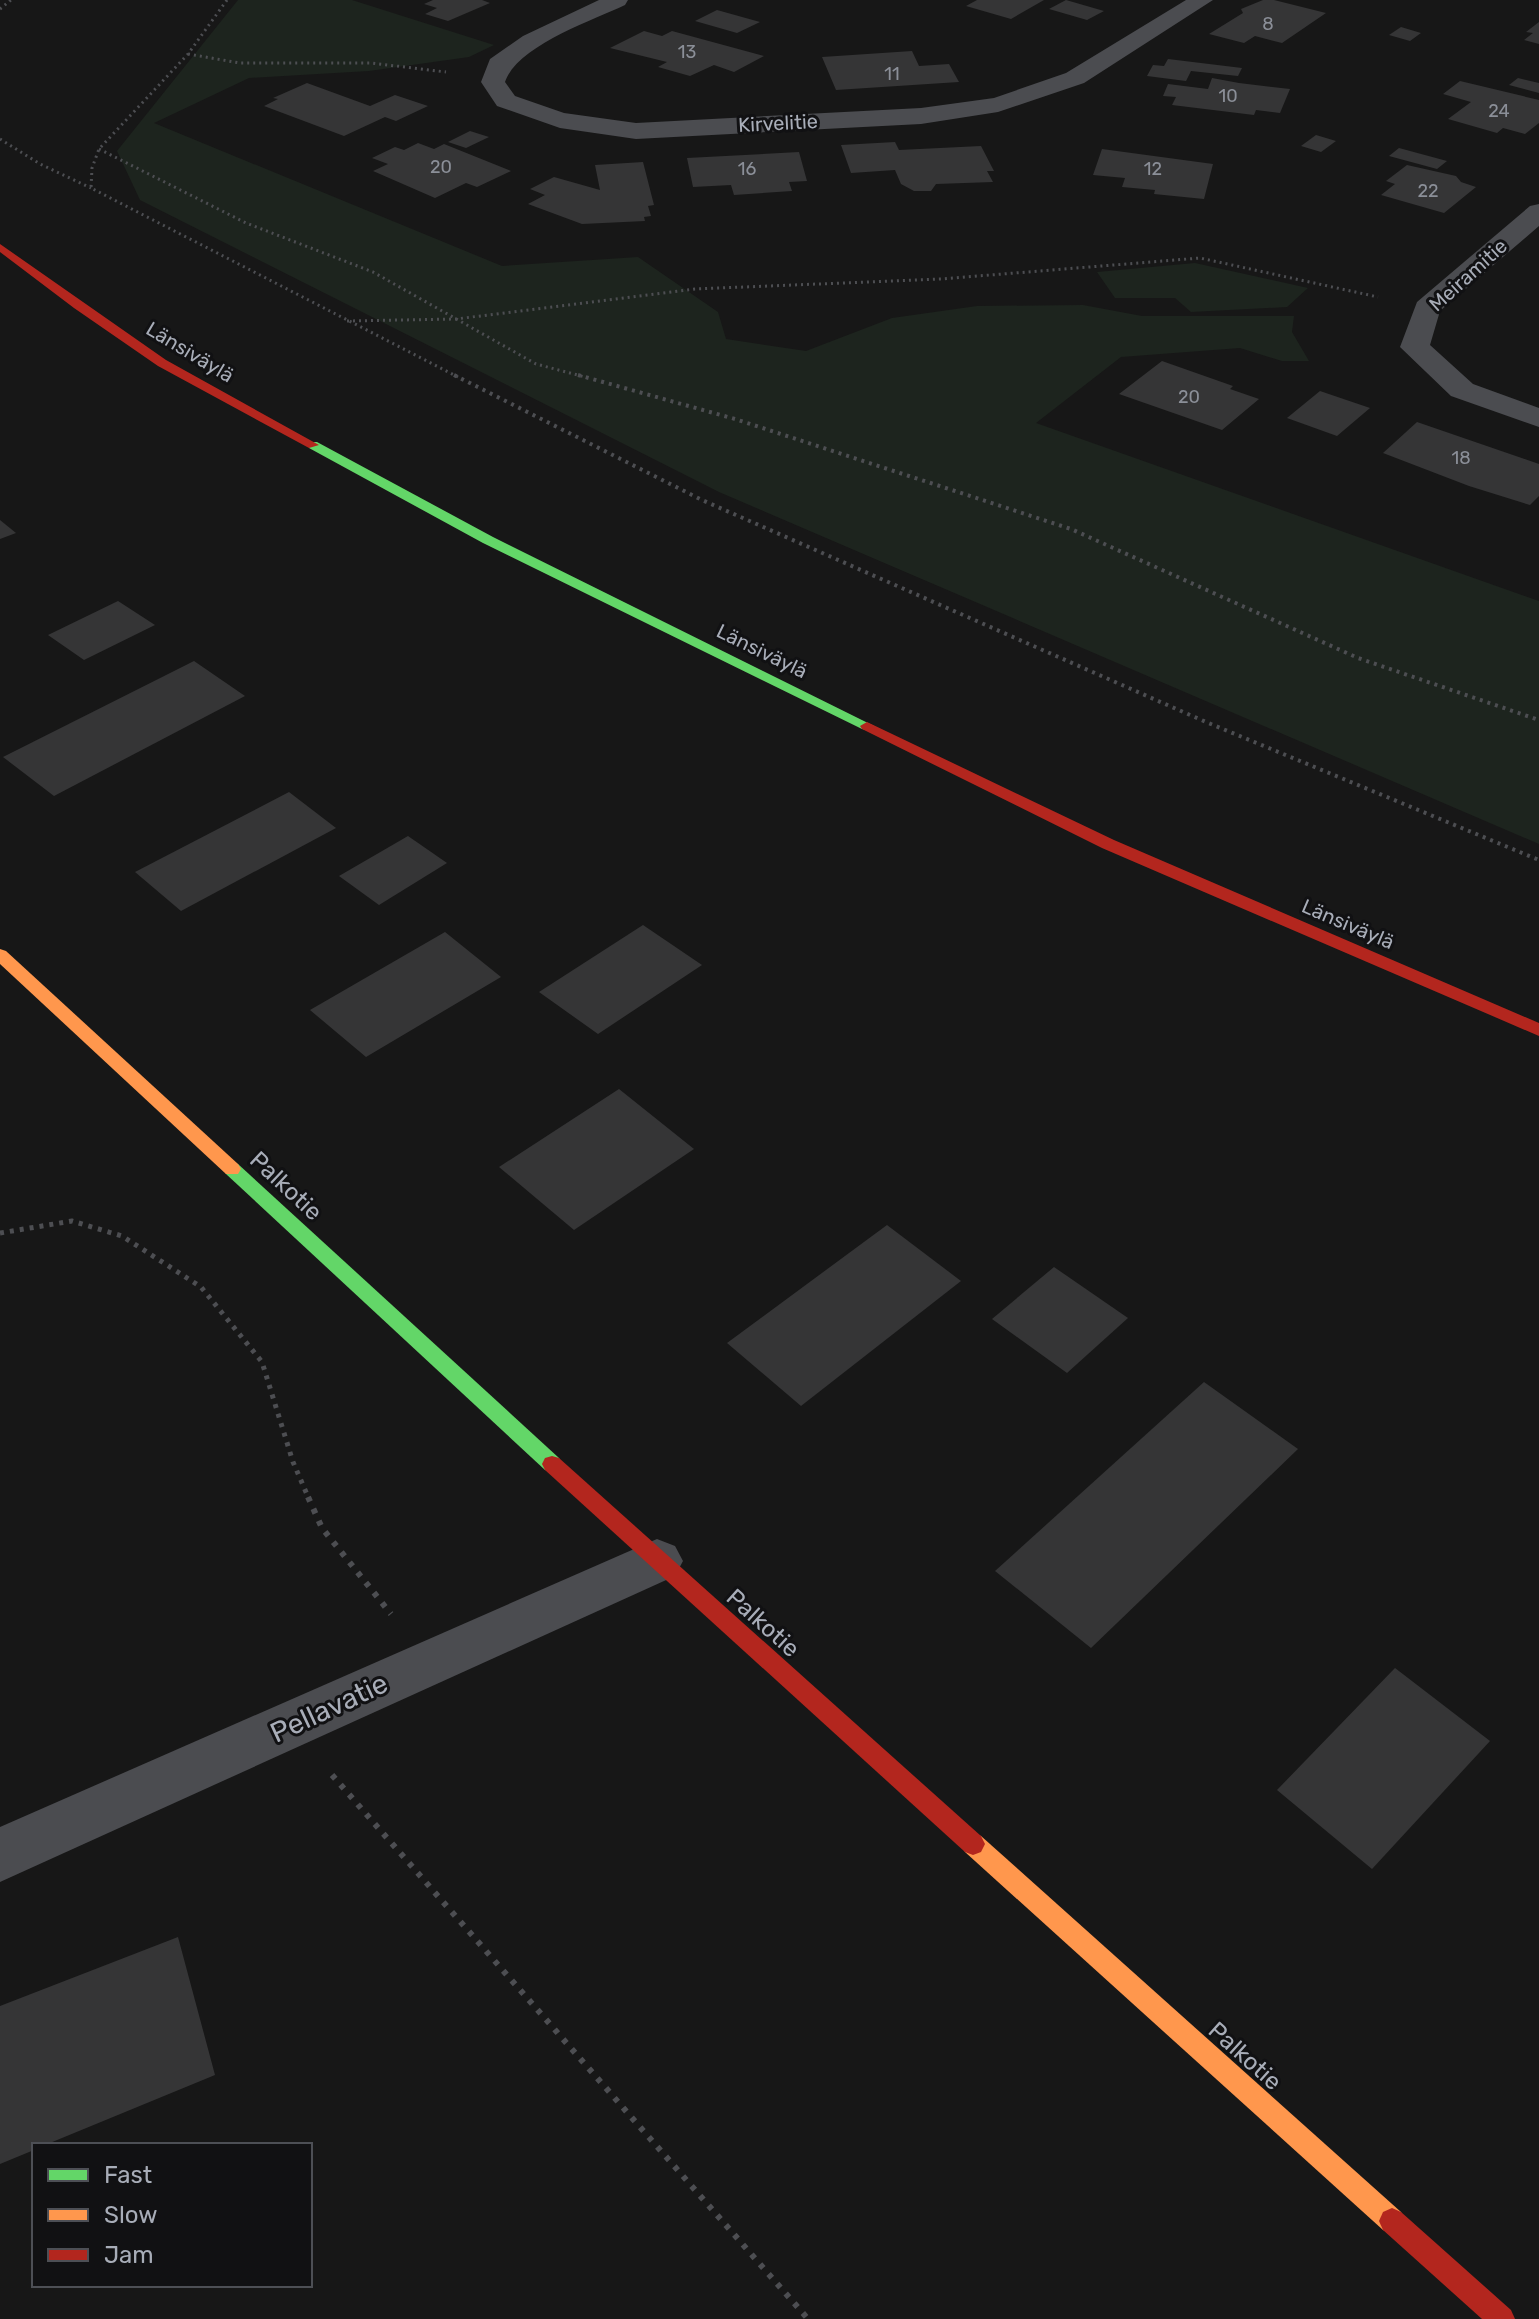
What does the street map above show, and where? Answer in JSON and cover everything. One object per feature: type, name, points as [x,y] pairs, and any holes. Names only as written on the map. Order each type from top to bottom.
[{"type":"main road","name":"Länsiväylä","points":[[0,247],[78,306],[162,363],[488,540],[1108,844],[1539,1030]]},
{"type":"main road","name":"Palkotie","points":[[0,955],[657,1561],[1502,2319]]},
{"type":"street","points":[[499,64],[531,41],[617,0]]},
{"type":"street","name":"Kirvelitie","points":[[499,64],[493,82],[506,101],[560,120],[636,131],[921,116],[998,105],[1075,78],[1202,0]]},
{"type":"street","name":"Meiramitie","points":[[1539,212],[1427,308],[1415,347],[1462,390],[1539,418]]},
{"type":"street","name":"Pellavatie","points":[[0,1855],[657,1561]]},
{"type":"path","points":[[0,9],[11,0]]},
{"type":"path","points":[[91,188],[92,168],[99,149],[188,54],[227,0]]},
{"type":"path","points":[[188,54],[240,63],[371,63],[448,73],[499,64]]},
{"type":"path","points":[[0,139],[40,164],[702,500],[1206,722],[1539,860]]},
{"type":"path","points":[[99,149],[246,223],[373,272],[536,364],[735,419],[1071,529],[1358,658],[1539,720]]},
{"type":"path","points":[[346,321],[456,319],[695,289],[941,279],[1200,258],[1427,308]]},
{"type":"path","points":[[0,1233],[72,1221],[122,1236],[201,1287],[262,1362],[293,1462],[322,1528],[430,1661]]},
{"type":"path","points":[[290,1726],[808,2319]]},
{"type":"shaded area","points":[[238,0],[352,0],[494,45],[469,57],[369,71],[249,78],[154,123],[502,266],[638,257],[718,312],[726,339],[806,351],[892,318],[977,306],[1083,305],[1142,316],[1294,316],[1292,332],[1309,361],[1282,361],[1240,348],[1121,357],[1036,423],[1539,601],[1539,844],[719,492],[140,200],[117,151]]},
{"type":"shaded area","points":[[1195,263],[1308,288],[1287,307],[1191,312],[1175,298],[1115,298],[1097,272]]},
{"type":"building","points":[[433,0],[482,0],[490,3],[448,21],[425,14],[437,8],[424,4]]},
{"type":"building","points":[[977,0],[1044,0],[1011,19],[966,6]]},
{"type":"building","points":[[1066,0],[1104,11],[1087,20],[1049,9]]},
{"type":"building","points":[[1263,0],[1326,13],[1282,43],[1255,36],[1244,43],[1209,34],[1243,13],[1241,9]]},
{"type":"building","points":[[717,10],[760,22],[737,33],[695,21]]},
{"type":"building","points":[[1539,22],[1539,44],[1524,40],[1533,33],[1526,32]]},
{"type":"building","points":[[1401,27],[1421,33],[1410,41],[1389,35]]},
{"type":"building","points":[[644,31],[662,36],[672,31],[764,56],[734,72],[714,65],[690,76],[658,67],[667,62],[610,48]]},
{"type":"building","points":[[912,51],[919,66],[949,64],[959,82],[836,90],[822,57]]},
{"type":"building","points":[[1168,59],[1242,68],[1238,76],[1191,71],[1186,81],[1147,76],[1153,65],[1164,66]]},
{"type":"building","points":[[1212,78],[1290,89],[1280,113],[1256,110],[1254,115],[1172,105],[1176,97],[1163,96],[1168,84],[1208,89]]},
{"type":"building","points":[[1518,78],[1539,83],[1539,93],[1509,85]]},
{"type":"building","points":[[1460,81],[1539,100],[1539,123],[1525,134],[1503,128],[1497,133],[1448,119],[1471,102],[1443,94]]},
{"type":"building","points":[[307,83],[370,106],[395,95],[428,106],[396,121],[385,117],[344,136],[264,106],[278,99],[273,98]]},
{"type":"building","points":[[470,131],[489,137],[466,148],[448,142]]},
{"type":"building","points":[[1316,135],[1336,141],[1321,152],[1301,146]]},
{"type":"building","points":[[895,142],[899,150],[981,146],[994,171],[987,171],[993,182],[936,184],[931,191],[914,191],[901,184],[895,170],[851,173],[841,145]]},
{"type":"building","points":[[418,143],[434,149],[444,144],[511,171],[477,187],[466,183],[435,198],[373,171],[388,164],[372,158],[395,147],[404,150]]},
{"type":"building","points":[[1399,148],[1447,161],[1437,169],[1389,156]]},
{"type":"building","points":[[1102,149],[1213,164],[1204,199],[1154,194],[1155,190],[1122,187],[1125,178],[1093,175]]},
{"type":"building","points":[[799,152],[807,181],[789,182],[792,191],[734,195],[731,185],[693,187],[687,158]]},
{"type":"building","points":[[643,162],[654,205],[648,206],[651,216],[644,217],[645,221],[582,224],[528,204],[545,195],[530,189],[554,177],[600,190],[595,165]]},
{"type":"building","points":[[1407,165],[1456,176],[1461,182],[1476,187],[1444,213],[1381,195],[1395,184],[1386,181]]},
{"type":"building","points":[[1162,361],[1233,386],[1230,389],[1259,399],[1222,430],[1119,394]]},
{"type":"building","points":[[1320,391],[1370,408],[1337,436],[1287,418]]},
{"type":"building","points":[[1417,422],[1539,464],[1539,496],[1530,505],[1469,486],[1383,453]]},
{"type":"building","points":[[0,520],[16,533],[0,539]]},
{"type":"building","points":[[118,601],[155,625],[84,660],[48,635]]},
{"type":"building","points":[[194,661],[245,696],[54,796],[3,757]]},
{"type":"building","points":[[289,792],[336,828],[181,911],[135,872]]},
{"type":"building","points":[[408,836],[447,863],[379,905],[339,876]]},
{"type":"building","points":[[643,925],[702,965],[598,1034],[539,992]]},
{"type":"building","points":[[445,932],[501,977],[366,1057],[310,1010]]},
{"type":"building","points":[[619,1089],[694,1149],[574,1230],[499,1167]]},
{"type":"building","points":[[887,1225],[961,1281],[801,1406],[727,1343]]},
{"type":"building","points":[[1054,1267],[1128,1318],[1067,1373],[992,1319]]},
{"type":"building","points":[[1204,1382],[1298,1449],[1091,1648],[995,1571]]},
{"type":"building","points":[[1395,1668],[1490,1741],[1372,1869],[1277,1790]]},
{"type":"building","points":[[178,1937],[215,2075],[50,2143],[32,2143],[32,2151],[0,2164],[0,2006]]},
{"type":"traffic: fast","points":[[313,445],[488,540],[867,726]]},
{"type":"traffic: fast","points":[[232,1169],[552,1464]]},
{"type":"traffic: slow","points":[[0,955],[232,1169]]},
{"type":"traffic: slow","points":[[973,1844],[1392,2221]]},
{"type":"traffic: jam","points":[[0,247],[78,306],[162,363],[313,445]]},
{"type":"traffic: jam","points":[[867,726],[1108,844],[1539,1030]]},
{"type":"traffic: jam","points":[[552,1464],[973,1844]]},
{"type":"traffic: jam","points":[[1392,2221],[1502,2319]]}]
